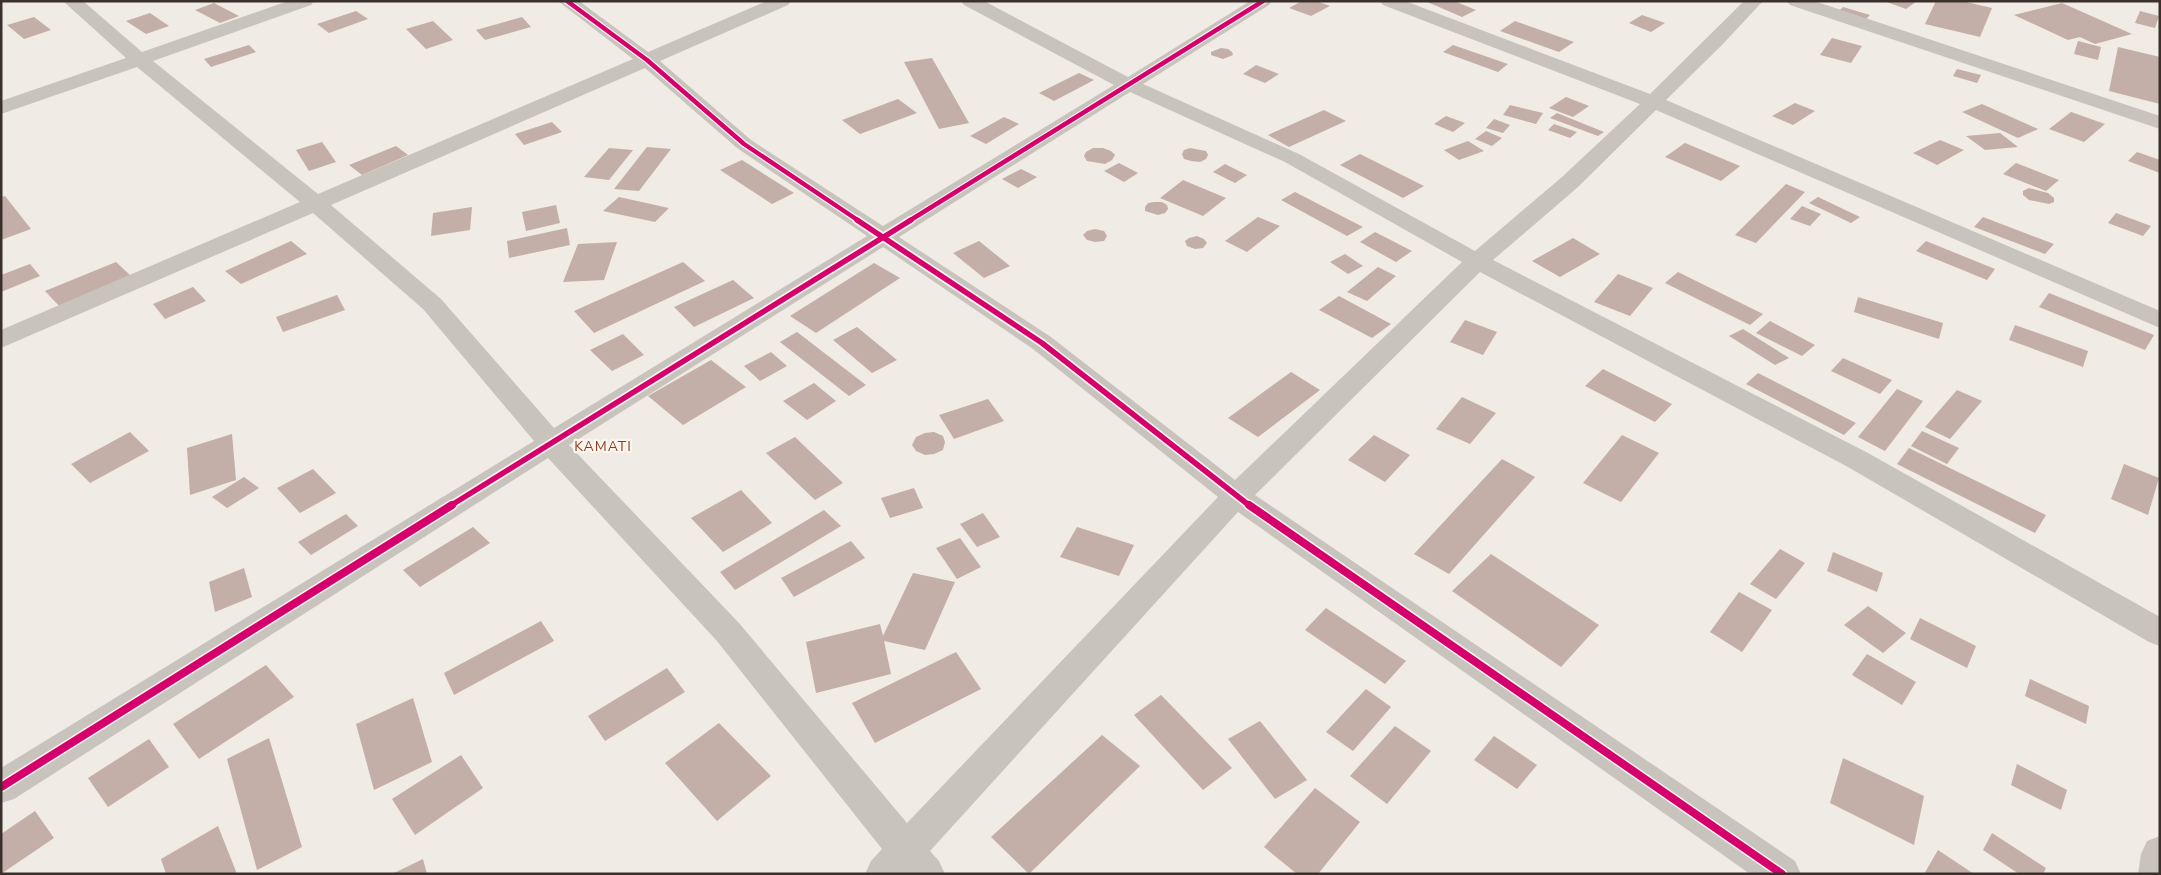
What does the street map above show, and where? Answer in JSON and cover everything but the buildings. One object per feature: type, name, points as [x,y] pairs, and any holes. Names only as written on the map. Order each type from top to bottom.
[{"type":"street","points":[[72,1],[140,60],[315,203],[432,304],[551,443],[728,632],[926,874]]},
{"type":"street","points":[[1,108],[305,1]]},
{"type":"street","points":[[567,1],[647,60],[744,144],[1042,343],[1236,496],[1782,874]]},
{"type":"street","points":[[1,340],[782,1]]},
{"type":"street","points":[[970,1],[1127,84],[1292,158],[1477,262],[1858,460],[2160,632]]},
{"type":"street","points":[[1,787],[1263,1]]},
{"type":"street","points":[[1389,1],[1653,102],[2160,320]]},
{"type":"street","points":[[884,874],[1236,496],[1477,262],[1570,182],[1754,1]]},
{"type":"street","points":[[1796,1],[2160,123]]},
{"type":"street","points":[[2157,874],[2160,854]]},
{"type":"cycle path","points":[[567,1],[647,60],[744,144],[1042,343],[1236,496],[1782,874]]},
{"type":"cycle path","points":[[1,787],[1263,1]]},
{"type":"district","name":"KAMATI","points":[[603,446]]}]
